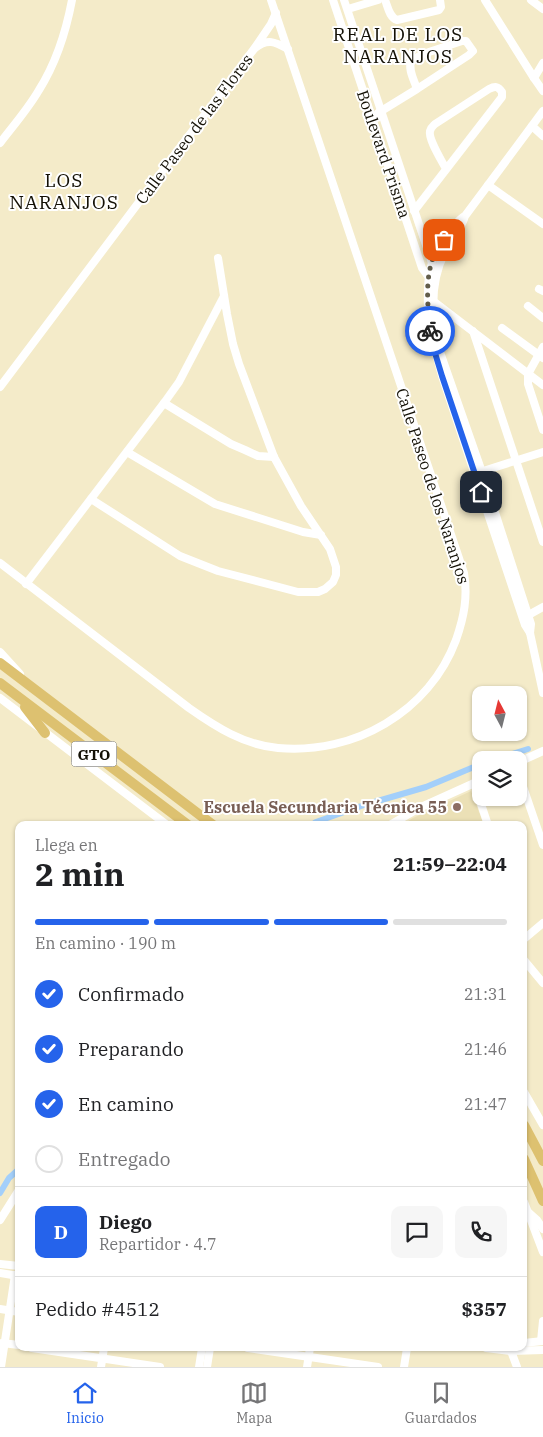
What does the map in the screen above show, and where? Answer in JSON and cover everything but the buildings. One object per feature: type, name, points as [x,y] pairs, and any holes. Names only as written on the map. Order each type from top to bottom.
[{"type":"main road","name":"GTO","points":[[0,664],[208,821]]},
{"type":"main road","name":"GTO","points":[[0,683],[183,821]]},
{"type":"main road","points":[[17,696],[45,733]]},
{"type":"main road","points":[[527,1131],[543,1161]]},
{"type":"main road","points":[[527,1166],[543,1201]]},
{"type":"street","points":[[0,143],[40,90],[53,65],[63,37],[72,0]]},
{"type":"street","name":"Calle Paseo de los Naranjos","points":[[0,563],[151,680],[216,727],[237,738],[277,748],[299,749],[348,741],[390,721],[411,706],[427,689],[442,669],[453,647],[462,623],[466,604],[464,573],[271,0]]},
{"type":"street","name":"Boulevard Prisma","points":[[333,0],[422,268],[432,280],[435,335],[478,473],[526,616],[531,624],[530,632],[539,654],[543,693]]},
{"type":"street","name":"Boulevard Prisma","points":[[344,0],[414,211],[437,271]]},
{"type":"street","points":[[348,10],[378,0]]},
{"type":"street","points":[[385,0],[391,16],[394,20],[397,20],[439,10],[441,7],[440,0]]},
{"type":"street","points":[[485,0],[543,91]]},
{"type":"street","points":[[531,0],[543,9]]},
{"type":"street","name":"Calle Paseo de las Flores","points":[[0,387],[254,50],[276,13]]},
{"type":"street","points":[[372,116],[417,89],[470,55],[473,51],[468,43],[462,41],[423,54],[411,61],[409,65],[410,70],[417,89]]},
{"type":"street","points":[[254,50],[262,44],[272,42],[288,49]]},
{"type":"street","points":[[534,78],[543,63]]},
{"type":"street","points":[[414,211],[502,97],[502,92],[495,86],[435,124],[430,130],[431,139],[446,169]]},
{"type":"street","points":[[432,280],[443,255],[466,216],[543,111]]},
{"type":"street","points":[[532,126],[543,136]]},
{"type":"street","points":[[488,185],[543,224]]},
{"type":"street","points":[[432,280],[432,262],[444,240],[460,219],[466,216]]},
{"type":"street","points":[[425,236],[433,240],[444,240]]},
{"type":"street","points":[[91,500],[180,556],[218,571],[298,592],[318,592],[334,582],[336,567],[330,549],[301,506],[274,457],[233,344],[218,258]]},
{"type":"street","name":"Boulevard Prisma","points":[[432,280],[428,299],[431,336],[442,376],[478,473]]},
{"type":"street","points":[[26,584],[164,404],[179,382],[224,296]]},
{"type":"street","points":[[433,302],[543,385]]},
{"type":"street","points":[[528,306],[543,318]]},
{"type":"street","points":[[502,328],[541,356]]},
{"type":"street","points":[[473,331],[543,542]]},
{"type":"street","points":[[543,346],[541,356],[528,374],[528,384],[543,430]]},
{"type":"street","points":[[164,404],[232,444],[258,456],[274,457]]},
{"type":"street","points":[[127,452],[215,504],[303,532],[321,535]]},
{"type":"street","points":[[478,473],[543,452]]},
{"type":"street","points":[[526,616],[543,607]]},
{"type":"street","points":[[0,652],[28,684]]},
{"type":"street","points":[[0,698],[162,821]]},
{"type":"street","points":[[527,758],[543,751]]},
{"type":"street","points":[[397,821],[419,808],[472,785]]},
{"type":"street","points":[[527,798],[543,845]]},
{"type":"street","points":[[484,806],[487,821]]},
{"type":"street","points":[[527,936],[543,923]]},
{"type":"street","points":[[527,964],[542,981]]},
{"type":"street","points":[[527,1097],[543,1125]]},
{"type":"street","points":[[0,1220],[15,1196]]},
{"type":"street","points":[[528,1212],[537,1220],[543,1230]]},
{"type":"street","points":[[528,1212],[543,1252]]},
{"type":"street","points":[[0,1264],[15,1266]]},
{"type":"street","points":[[0,1273],[15,1275]]},
{"type":"street","points":[[1,1367],[2,1343],[15,1284]]},
{"type":"street","points":[[0,1309],[15,1312]]},
{"type":"street","points":[[527,1342],[542,1341],[543,1321]]},
{"type":"street","points":[[2,1343],[15,1345]]},
{"type":"street","points":[[527,1350],[543,1350]]},
{"type":"street","points":[[46,1351],[102,1363],[160,1367]]},
{"type":"street","points":[[199,1367],[202,1351]]},
{"type":"street","points":[[207,1367],[210,1351]]},
{"type":"street","points":[[270,1351],[378,1367]]},
{"type":"street","points":[[307,1367],[309,1351]]},
{"type":"street","points":[[404,1367],[407,1351]]},
{"type":"street","points":[[511,1351],[517,1367]]},
{"type":"shaded area","name":"Escuela Secundaria Técnica 55","points":[[471,791],[472,806],[477,806],[482,821],[408,821]]},
{"type":"waterway","points":[[522,751],[528,749]]},
{"type":"waterway","points":[[319,821],[364,805],[426,787],[472,768]]},
{"type":"waterway","points":[[0,1193],[9,1178],[15,1173]]},
{"type":"way so far","points":[[430,331],[428,299],[430,269],[434,256],[444,240]]},
{"type":"place","name":"Escuela Secundaria Técnica 55","points":[[457,807]]},
{"type":"district","name":"REAL DE LOS NARANJOS","points":[[398,45]]},
{"type":"district","name":"LOS NARANJOS","points":[[64,191]]},
{"type":"route","points":[[430,331],[442,376],[481,492]]}]
